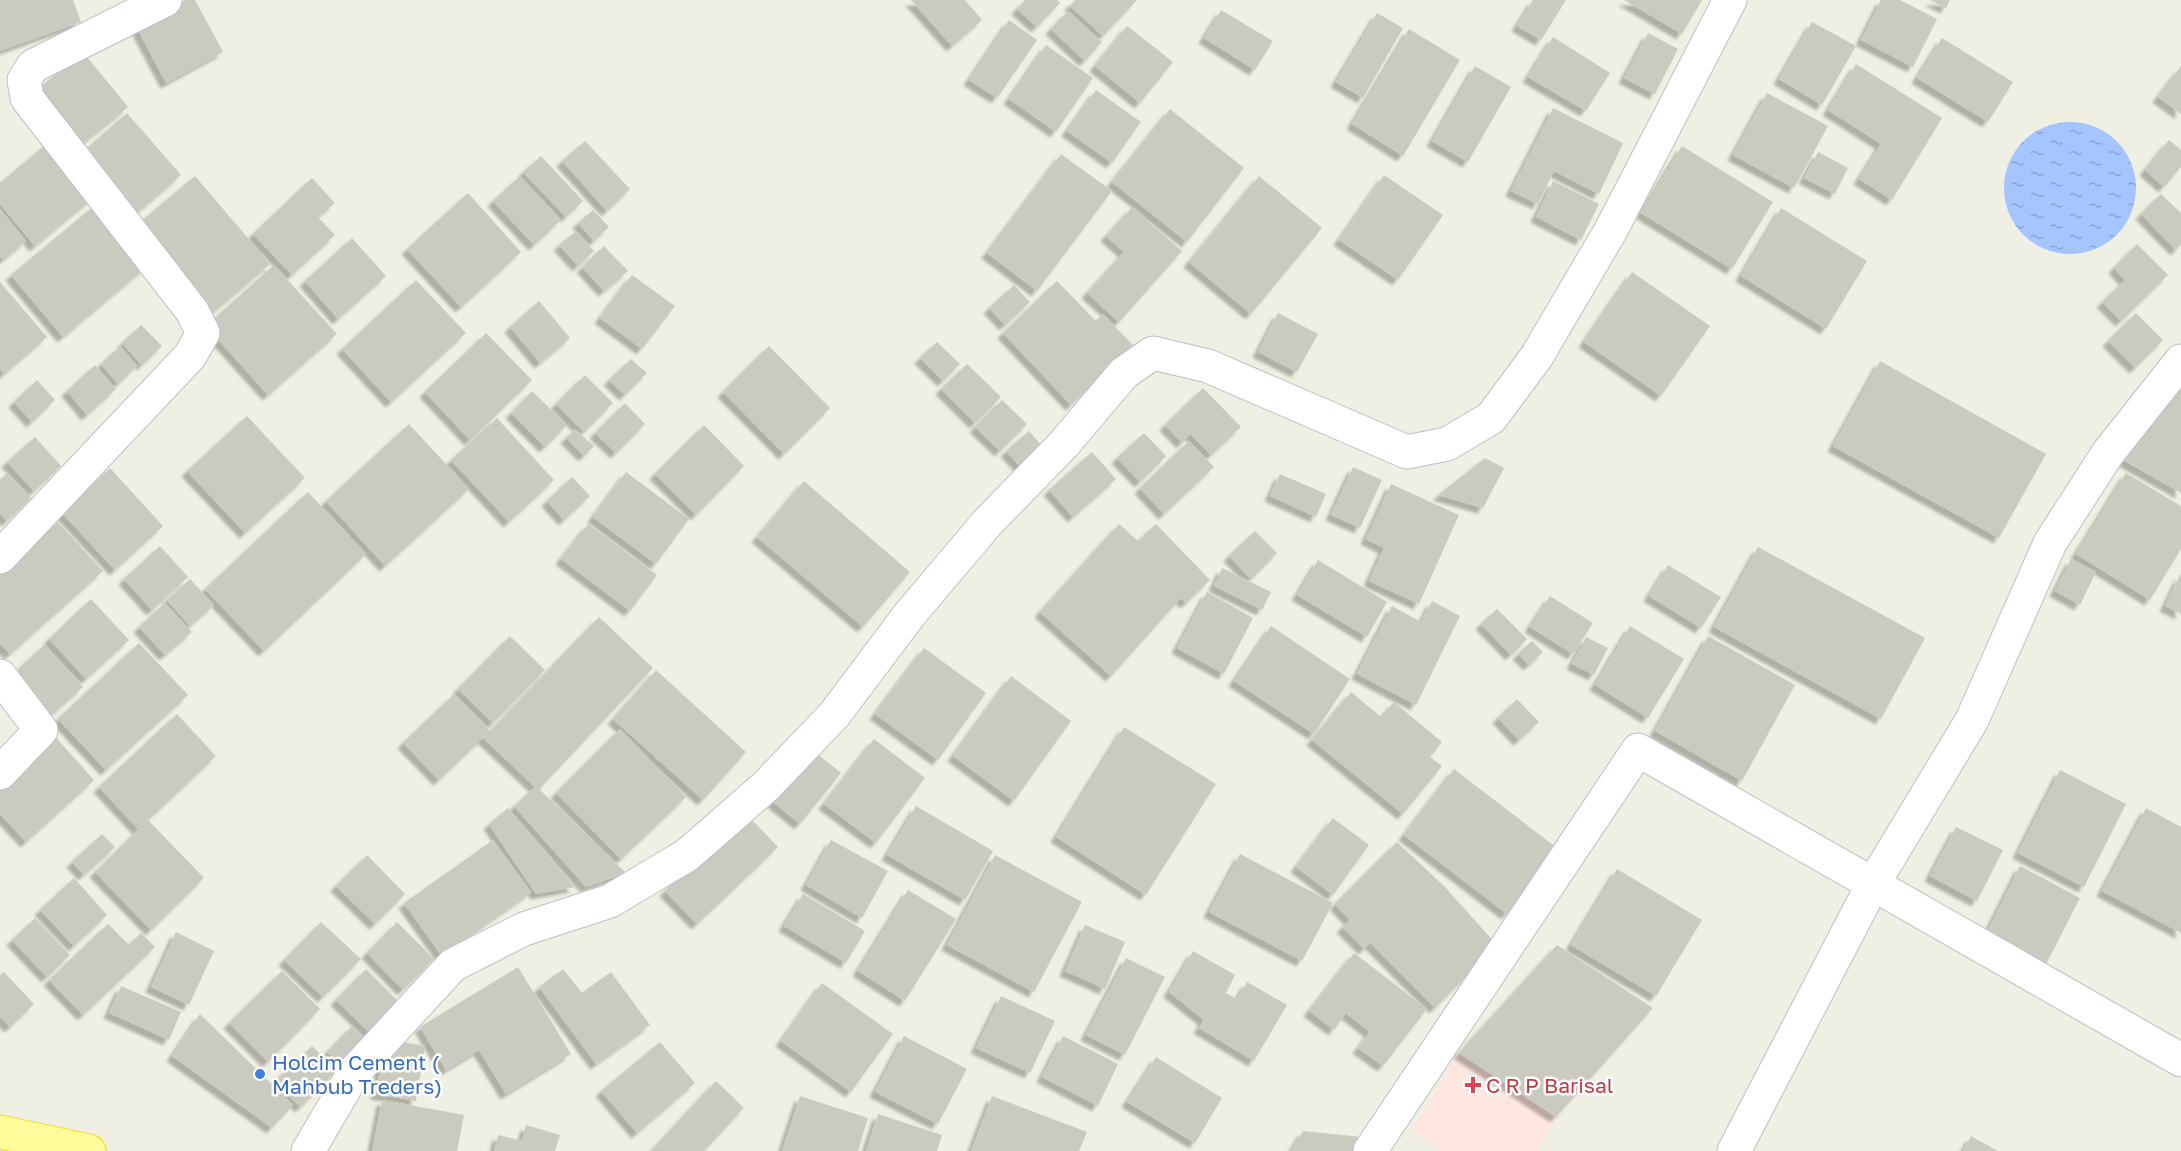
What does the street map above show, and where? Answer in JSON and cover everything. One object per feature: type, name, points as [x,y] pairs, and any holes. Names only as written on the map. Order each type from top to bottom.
[{"type":"highway","points":[[0,1132],[89,1151]]},
{"type":"street","points":[[0,557],[190,356],[203,333],[192,311],[27,98],[24,80],[33,66],[165,0]]},
{"type":"street","points":[[308,1151],[355,1071],[453,965],[524,929],[610,901],[687,855],[765,787],[834,715],[910,614],[987,523],[1064,445],[1124,373],[1153,353],[1208,366],[1407,452],[1447,444],[1491,418],[1537,356],[1611,230],[1730,0]]},
{"type":"street","points":[[1734,1151],[1873,884],[1972,720],[2050,543],[2108,453],[2181,361]]},
{"type":"street","points":[[0,676],[41,730],[0,772]]},
{"type":"street","points":[[1370,1151],[1638,750],[2181,1060]]},
{"type":"shaded area","name":"C R P Barisal","points":[[1459,1053],[1556,1117],[1538,1151],[1443,1151],[1411,1130]]},
{"type":"water","points":[[2070,122],[2095,127],[2117,141],[2131,163],[2136,188],[2131,213],[2117,235],[2095,249],[2070,254],[2045,249],[2023,235],[2009,213],[2004,188],[2009,163],[2023,141],[2045,127]]},
{"type":"building","points":[[0,0],[73,0],[81,22],[0,51]]},
{"type":"building","points":[[185,0],[195,0],[223,52],[166,83],[136,26]]},
{"type":"building","points":[[911,0],[965,0],[982,20],[952,46]]},
{"type":"building","points":[[1025,0],[1057,0],[1060,3],[1037,27],[1017,9]]},
{"type":"building","points":[[1075,0],[1137,0],[1103,36],[1070,6]]},
{"type":"building","points":[[1533,0],[1566,0],[1541,40],[1517,26]]},
{"type":"building","points":[[1624,0],[1702,0],[1682,34]]},
{"type":"building","points":[[1881,0],[1900,0],[1937,19],[1913,67],[1861,40]]},
{"type":"building","points":[[1930,0],[1950,0],[1946,8]]},
{"type":"building","points":[[1221,10],[1273,41],[1255,70],[1204,38]]},
{"type":"building","points":[[1068,11],[1102,42],[1085,61],[1051,29]]},
{"type":"building","points":[[1377,13],[1403,28],[1363,98],[1336,82]]},
{"type":"building","points":[[1009,20],[1037,40],[997,98],[969,80]]},
{"type":"building","points":[[1812,22],[1856,46],[1822,105],[1779,79]]},
{"type":"building","points":[[1127,26],[1173,62],[1140,103],[1095,66]]},
{"type":"building","points":[[1409,29],[1460,60],[1403,156],[1352,124]]},
{"type":"building","points":[[1648,33],[1678,49],[1655,94],[1624,78]]},
{"type":"building","points":[[1553,37],[1610,73],[1586,111],[1528,77]]},
{"type":"building","points":[[1942,38],[2013,82],[1988,122],[1917,78]]},
{"type":"building","points":[[1046,45],[1093,78],[1056,132],[1009,99]]},
{"type":"building","points":[[83,52],[128,107],[82,144],[38,89]]},
{"type":"building","points":[[1856,64],[1942,118],[1892,200],[1859,179],[1881,144],[1828,110]]},
{"type":"building","points":[[1475,66],[1511,87],[1468,162],[1432,141]]},
{"type":"building","points":[[2181,66],[2181,114],[2158,97]]},
{"type":"building","points":[[1096,90],[1141,122],[1112,163],[1067,131]]},
{"type":"building","points":[[1767,93],[1828,126],[1794,188],[1733,155]]},
{"type":"building","points":[[1553,108],[1623,143],[1599,194],[1554,171],[1538,204],[1511,191]]},
{"type":"building","points":[[1170,109],[1244,168],[1187,242],[1112,182]]},
{"type":"building","points":[[127,113],[181,175],[129,220],[76,158]]},
{"type":"building","points":[[2169,140],[2181,150],[2181,167],[2164,187],[2145,170]]},
{"type":"building","points":[[50,141],[95,196],[35,246],[0,204],[0,183]]},
{"type":"building","points":[[585,141],[630,189],[607,211],[562,161]]},
{"type":"building","points":[[1682,146],[1773,202],[1732,269],[1641,213]]},
{"type":"building","points":[[1818,152],[1848,168],[1835,194],[1804,178]]},
{"type":"building","points":[[1061,154],[1112,191],[1037,291],[987,253]]},
{"type":"building","points":[[541,156],[583,201],[566,217],[523,172]]},
{"type":"building","points":[[1384,175],[1443,215],[1398,280],[1339,240]]},
{"type":"building","points":[[195,176],[270,264],[213,312],[138,224]]},
{"type":"building","points":[[520,176],[561,220],[534,245],[493,201]]},
{"type":"building","points":[[1259,176],[1322,228],[1251,314],[1189,262]]},
{"type":"building","points":[[312,178],[335,203],[318,217],[335,235],[292,275],[253,234]]},
{"type":"building","points":[[1553,181],[1599,204],[1581,240],[1536,217]]},
{"type":"building","points":[[468,193],[521,252],[461,307],[407,249]]},
{"type":"building","points":[[2161,194],[2181,213],[2181,245],[2176,250],[2141,214]]},
{"type":"building","points":[[94,206],[146,267],[63,337],[11,275]]},
{"type":"building","points":[[1132,207],[1182,251],[1119,322],[1087,293],[1124,252],[1106,236]]},
{"type":"building","points":[[1781,208],[1867,261],[1826,329],[1741,276]]},
{"type":"building","points":[[0,209],[26,241],[3,260],[0,257]]},
{"type":"building","points":[[593,210],[609,227],[594,241],[578,223]]},
{"type":"building","points":[[576,231],[594,251],[578,266],[559,245]]},
{"type":"building","points":[[352,238],[386,276],[338,319],[305,281]]},
{"type":"building","points":[[2137,244],[2168,275],[2121,321],[2102,302],[2125,280],[2114,268]]},
{"type":"building","points":[[604,246],[628,271],[604,291],[582,267]]},
{"type":"building","points":[[274,265],[337,334],[268,395],[206,326]]},
{"type":"building","points":[[1632,272],[1710,326],[1661,396],[1584,342]]},
{"type":"building","points":[[632,275],[675,306],[642,349],[600,318]]},
{"type":"building","points":[[416,280],[466,333],[391,402],[342,349]]},
{"type":"building","points":[[1057,281],[1096,321],[1103,314],[1133,345],[1071,405],[1003,333]]},
{"type":"building","points":[[0,282],[47,337],[4,374],[0,369]]},
{"type":"building","points":[[1014,285],[1030,302],[1005,325],[989,308]]},
{"type":"building","points":[[539,301],[570,338],[540,363],[510,327]]},
{"type":"building","points":[[1278,313],[1318,334],[1297,372],[1258,352]]},
{"type":"building","points":[[2136,313],[2163,340],[2135,368],[2108,341]]},
{"type":"building","points":[[141,325],[162,346],[142,365],[122,343]]},
{"type":"building","points":[[486,333],[532,380],[470,440],[425,392]]},
{"type":"building","points":[[937,342],[960,364],[943,381],[920,358]]},
{"type":"building","points":[[120,346],[137,366],[118,384],[101,364]]},
{"type":"building","points":[[769,346],[830,408],[784,454],[723,392]]},
{"type":"building","points":[[631,359],[647,373],[625,395],[609,380]]},
{"type":"building","points":[[1880,361],[2046,454],[1999,538],[1833,446]]},
{"type":"building","points":[[967,364],[1001,397],[975,423],[941,389]]},
{"type":"building","points":[[95,365],[116,389],[87,415],[67,391]]},
{"type":"building","points":[[585,375],[613,403],[584,432],[556,404]]},
{"type":"building","points":[[2181,379],[2181,493],[2123,460]]},
{"type":"building","points":[[37,380],[55,400],[32,422],[14,402]]},
{"type":"building","points":[[1203,388],[1241,427],[1211,455],[1190,434],[1182,443],[1165,425]]},
{"type":"building","points":[[532,391],[567,425],[545,447],[511,413]]},
{"type":"building","points":[[1002,400],[1027,424],[1000,451],[975,427]]},
{"type":"building","points":[[625,403],[645,424],[616,453],[595,433]]},
{"type":"building","points":[[247,416],[305,478],[245,533],[187,471]]},
{"type":"building","points":[[497,418],[554,480],[509,522],[451,460]]},
{"type":"building","points":[[409,424],[469,489],[385,566],[326,501]]},
{"type":"building","points":[[704,425],[744,466],[696,515],[655,474]]},
{"type":"building","points":[[575,429],[594,446],[584,456],[566,438]]},
{"type":"building","points":[[1029,431],[1047,452],[1025,472],[1006,451]]},
{"type":"building","points":[[1144,433],[1166,456],[1140,482],[1117,458]]},
{"type":"building","points":[[35,437],[61,466],[34,491],[7,462]]},
{"type":"building","points":[[1189,441],[1214,467],[1164,514],[1140,488]]},
{"type":"building","points":[[1092,452],[1116,479],[1073,517],[1049,490]]},
{"type":"building","points":[[1485,458],[1504,468],[1483,508],[1438,495]]},
{"type":"building","points":[[1353,467],[1382,480],[1360,528],[1331,515]]},
{"type":"building","points":[[110,468],[163,526],[115,570],[62,513]]},
{"type":"building","points":[[626,472],[689,519],[656,564],[593,517]]},
{"type":"building","points":[[7,473],[31,498],[7,521],[0,513],[0,480]]},
{"type":"building","points":[[2126,473],[2181,506],[2181,549],[2150,600],[2076,554]]},
{"type":"building","points":[[1280,474],[1326,494],[1316,517],[1270,496]]},
{"type":"building","points":[[572,477],[590,496],[564,520],[547,501]]},
{"type":"building","points":[[804,481],[910,572],[863,627],[757,537]]},
{"type":"building","points":[[1391,484],[1459,515],[1419,604],[1369,581],[1384,548],[1366,539]]},
{"type":"building","points":[[308,492],[366,554],[264,651],[205,589]]},
{"type":"building","points":[[58,522],[103,571],[10,654],[0,644],[0,574]]},
{"type":"building","points":[[588,524],[657,575],[630,611],[561,559]]},
{"type":"building","points":[[1119,524],[1138,541],[1156,524],[1210,580],[1186,603],[1181,598],[1111,676],[1040,612]]},
{"type":"building","points":[[1255,531],[1277,553],[1251,579],[1229,556]]},
{"type":"building","points":[[160,546],[188,577],[152,610],[124,579]]},
{"type":"building","points":[[1758,547],[1925,638],[1881,719],[1714,627]]},
{"type":"building","points":[[2071,559],[2096,572],[2080,605],[2055,591]]},
{"type":"building","points":[[1318,560],[1387,602],[1367,637],[1297,595]]},
{"type":"building","points":[[1668,565],[1721,597],[1701,628],[1649,596]]},
{"type":"building","points":[[1222,568],[1271,592],[1262,610],[1214,586]]},
{"type":"building","points":[[2181,573],[2181,614],[2165,606]]},
{"type":"building","points":[[190,579],[214,605],[190,626],[167,600]]},
{"type":"building","points":[[1207,592],[1253,618],[1224,674],[1177,648]]},
{"type":"building","points":[[1550,596],[1593,623],[1573,654],[1530,627]]},
{"type":"building","points":[[91,599],[129,640],[86,679],[49,639]]},
{"type":"building","points":[[1432,601],[1460,616],[1416,705],[1357,674],[1392,606],[1421,622]]},
{"type":"building","points":[[165,603],[192,632],[165,655],[139,627]]},
{"type":"building","points":[[1497,609],[1527,639],[1511,655],[1481,624]]},
{"type":"building","points":[[599,617],[653,668],[539,789],[626,873],[586,887],[514,806],[535,787],[483,738],[439,780],[403,743],[454,694],[490,731]]},
{"type":"building","points":[[1271,626],[1350,679],[1314,734],[1234,681]]},
{"type":"building","points":[[1630,626],[1684,659],[1648,718],[1595,685]]},
{"type":"building","points":[[510,636],[545,670],[493,723],[458,689]]},
{"type":"building","points":[[1708,636],[1795,685],[1742,781],[1655,731]]},
{"type":"building","points":[[1586,637],[1608,648],[1594,675],[1572,664]]},
{"type":"building","points":[[1532,641],[1543,652],[1529,665],[1518,654]]},
{"type":"building","points":[[139,643],[188,695],[106,770],[58,719]]},
{"type":"building","points":[[44,645],[83,687],[47,719],[9,678]]},
{"type":"building","points":[[924,648],[986,693],[938,760],[875,714]]},
{"type":"building","points":[[656,670],[746,752],[703,800],[613,719]]},
{"type":"building","points":[[1011,676],[1071,721],[1014,801],[953,756]]},
{"type":"building","points":[[1351,692],[1381,717],[1394,702],[1442,742],[1430,757],[1442,766],[1403,814],[1312,740]]},
{"type":"building","points":[[1517,699],[1539,722],[1519,740],[1498,718]]},
{"type":"building","points":[[177,714],[216,756],[148,820],[204,878],[151,930],[95,872],[146,822],[138,829],[99,787]]},
{"type":"building","points":[[1124,727],[1216,784],[1146,895],[1056,837]]},
{"type":"building","points":[[620,729],[686,797],[621,859],[556,793]]},
{"type":"building","points":[[51,732],[94,780],[26,842],[0,814],[0,778]]},
{"type":"building","points":[[874,739],[925,778],[876,843],[824,804]]},
{"type":"building","points":[[815,752],[841,773],[800,824],[773,802]]},
{"type":"building","points":[[1454,769],[1557,848],[1507,914],[1404,835]]},
{"type":"building","points":[[2060,770],[2126,804],[2084,887],[2018,853]]},
{"type":"building","points":[[916,806],[993,851],[965,900],[887,855]]},
{"type":"building","points":[[508,808],[575,887],[536,894],[489,824]]},
{"type":"building","points":[[2146,808],[2181,827],[2181,933],[2102,891]]},
{"type":"building","points":[[745,813],[778,847],[697,924],[665,891]]},
{"type":"building","points":[[1333,818],[1369,845],[1333,895],[1296,867]]},
{"type":"building","points":[[1956,827],[2003,850],[1977,901],[1930,876]]},
{"type":"building","points":[[102,834],[115,847],[84,875],[72,862]]},
{"type":"building","points":[[493,840],[531,892],[441,955],[404,903]]},
{"type":"building","points":[[831,840],[888,871],[862,918],[806,885]]},
{"type":"building","points":[[1397,842],[1445,887],[1497,945],[1435,1008],[1370,943],[1364,949],[1342,927],[1350,920],[1335,904]]},
{"type":"building","points":[[1240,854],[1333,903],[1302,961],[1209,912]]},
{"type":"building","points":[[367,855],[405,894],[375,924],[336,886]]},
{"type":"building","points":[[995,855],[1082,902],[1034,992],[947,945]]},
{"type":"building","points":[[2020,866],[2080,898],[2043,970],[1983,940]]},
{"type":"building","points":[[1617,869],[1702,920],[1656,996],[1571,945]]},
{"type":"building","points":[[74,878],[107,915],[74,946],[40,910]]},
{"type":"building","points":[[908,890],[956,919],[905,1001],[858,971]]},
{"type":"building","points":[[803,894],[865,931],[846,963],[784,926]]},
{"type":"building","points":[[35,918],[70,955],[47,977],[12,940]]},
{"type":"building","points":[[321,922],[361,959],[323,997],[284,960]]},
{"type":"building","points":[[397,922],[434,959],[403,990],[367,953]]},
{"type":"building","points":[[108,924],[129,945],[141,933],[155,947],[83,1015],[49,980]]},
{"type":"building","points":[[1085,925],[1125,942],[1105,989],[1065,971]]},
{"type":"building","points":[[176,932],[214,951],[189,1005],[151,987]]},
{"type":"building","points":[[1557,945],[1653,1008],[1556,1117],[1459,1053]]},
{"type":"building","points":[[1193,951],[1235,975],[1226,993],[1237,999],[1247,982],[1287,1005],[1254,1061],[1199,1028],[1204,1020],[1169,992]]},
{"type":"building","points":[[1354,953],[1427,1009],[1383,1066],[1358,1048],[1370,1032],[1346,1013],[1334,1030],[1309,1011]]},
{"type":"building","points":[[1126,958],[1165,977],[1125,1055],[1086,1035]]},
{"type":"building","points":[[518,967],[571,1054],[506,1094],[479,1050],[446,1070],[420,1027]]},
{"type":"building","points":[[366,969],[399,1002],[370,1033],[336,1000]]},
{"type":"building","points":[[563,969],[582,993],[611,972],[650,1025],[596,1064],[539,987]]},
{"type":"building","points":[[282,971],[320,1009],[268,1062],[229,1023]]},
{"type":"building","points":[[4,972],[34,1004],[10,1027],[0,1017],[0,975]]},
{"type":"building","points":[[822,983],[893,1034],[851,1092],[781,1041]]},
{"type":"building","points":[[121,986],[181,1012],[169,1040],[109,1013]]},
{"type":"building","points":[[1001,996],[1055,1021],[1030,1073],[976,1048]]},
{"type":"building","points":[[200,1014],[293,1105],[272,1128],[172,1056]]},
{"type":"building","points":[[352,1026],[368,1042],[344,1067],[327,1052]]},
{"type":"building","points":[[904,1036],[967,1069],[938,1124],[875,1092]]},
{"type":"building","points":[[1063,1036],[1118,1064],[1098,1106],[1042,1077]]},
{"type":"building","points":[[385,1039],[425,1046],[416,1101],[376,1094]]},
{"type":"building","points":[[660,1042],[695,1083],[637,1133],[601,1091]]},
{"type":"building","points":[[312,1046],[337,1070],[301,1107],[274,1082]]},
{"type":"building","points":[[1156,1057],[1222,1098],[1195,1143],[1127,1102]]},
{"type":"building","points":[[716,1081],[744,1108],[704,1151],[651,1151]]},
{"type":"building","points":[[800,1096],[868,1118],[858,1151],[782,1151]]},
{"type":"building","points":[[992,1096],[1087,1132],[1079,1151],[971,1151]]},
{"type":"building","points":[[382,1100],[464,1115],[457,1151],[372,1151]]},
{"type":"building","points":[[878,1114],[942,1135],[937,1151],[866,1151]]},
{"type":"building","points":[[526,1125],[560,1135],[555,1151],[494,1151],[498,1135],[522,1141]]},
{"type":"building","points":[[1303,1131],[1362,1137],[1354,1151],[1291,1151]]},
{"type":"building","points":[[1971,1136],[1998,1151],[1963,1151]]},
{"type":"place","name":"Holcim Cement ( Mahbub Treders)","points":[[260,1074]]},
{"type":"place","name":"C R P Barisal","points":[[1473,1085]]}]
